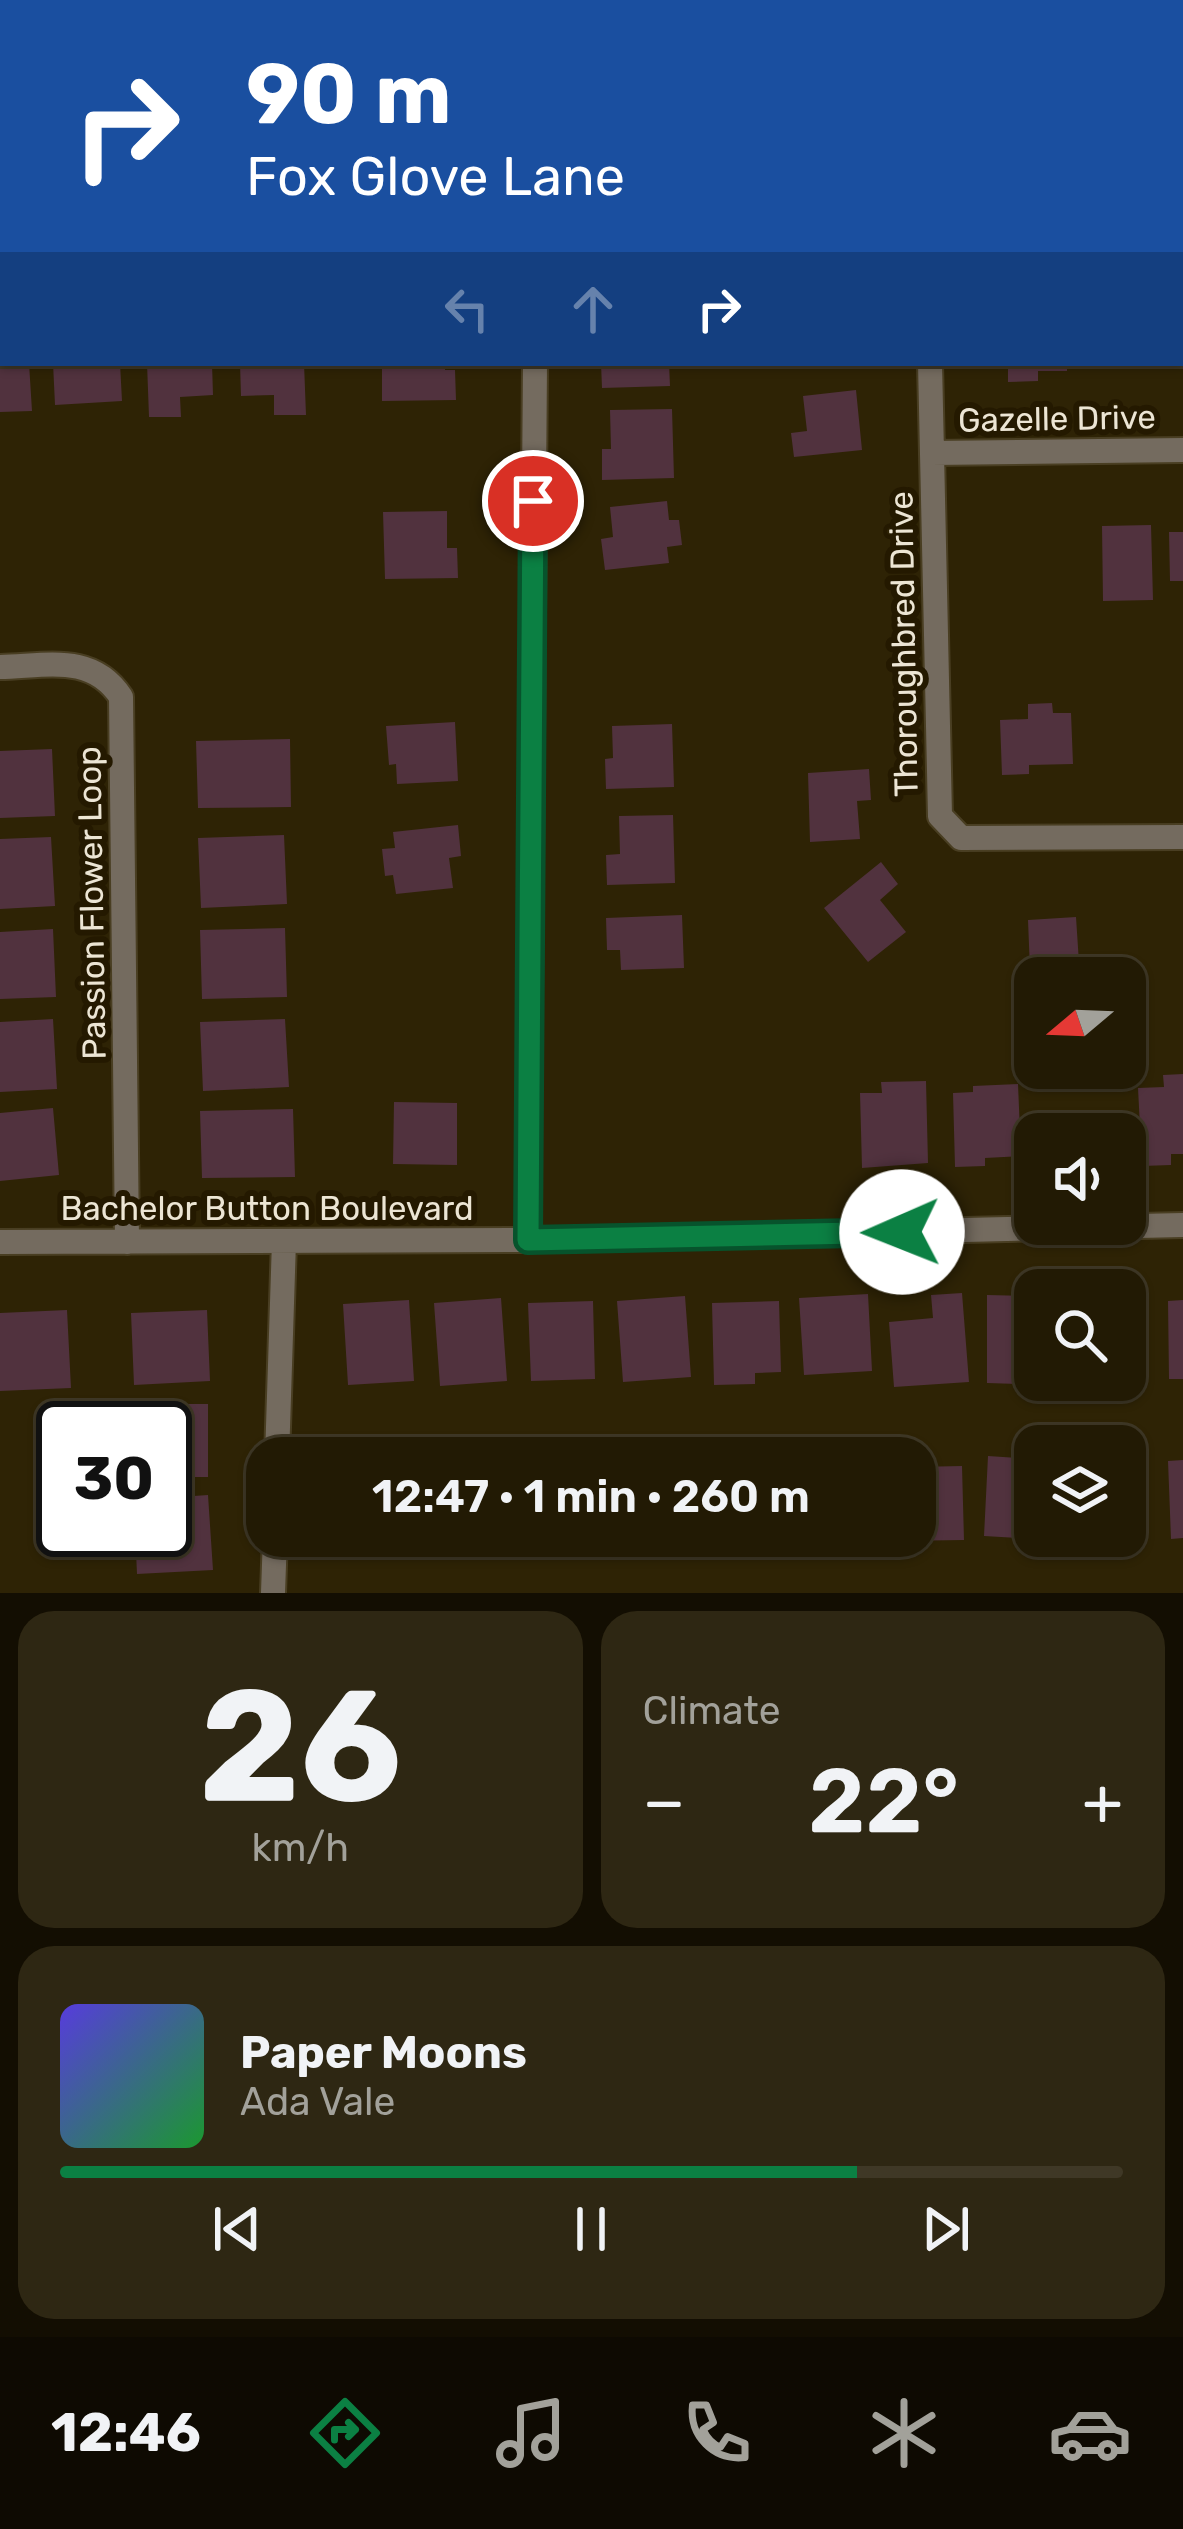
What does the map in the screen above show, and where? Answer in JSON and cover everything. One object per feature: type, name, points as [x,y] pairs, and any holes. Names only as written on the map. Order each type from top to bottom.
[{"type":"street","points":[[528,1240],[535,366]]},
{"type":"street","name":"Thoroughbred Drive","points":[[931,366],[940,816],[962,838],[1183,837]]},
{"type":"street","name":"Gazelle Drive","points":[[932,453],[1183,450]]},
{"type":"street","name":"Passion Flower Loop","points":[[0,667],[86,666],[109,678],[121,697],[128,1242]]},
{"type":"street","name":"Bachelor Button Boulevard","points":[[0,1242],[528,1240],[1183,1226]]},
{"type":"street","points":[[278,1437],[284,1241]]},
{"type":"street","points":[[273,1593],[274,1557]]},
{"type":"building","points":[[0,366],[29,366],[32,411],[0,412]]},
{"type":"building","points":[[53,366],[120,366],[122,401],[55,405]]},
{"type":"building","points":[[147,366],[212,366],[213,395],[180,397],[181,417],[149,417]]},
{"type":"building","points":[[240,366],[304,366],[306,415],[274,415],[274,395],[241,396]]},
{"type":"building","points":[[382,366],[455,370],[456,400],[382,401]]},
{"type":"building","points":[[601,366],[669,366],[670,386],[602,388]]},
{"type":"building","points":[[1008,366],[1067,366],[1067,371],[1038,371],[1038,381],[1008,382]]},
{"type":"building","points":[[856,390],[862,450],[794,457],[791,433],[807,431],[803,396]]},
{"type":"building","points":[[672,409],[674,478],[602,480],[602,449],[611,449],[610,410]]},
{"type":"building","points":[[667,501],[669,520],[679,520],[682,545],[667,547],[669,563],[605,570],[601,539],[613,537],[610,507]]},
{"type":"building","points":[[447,511],[447,548],[457,548],[458,578],[385,579],[383,512]]},
{"type":"building","points":[[1151,525],[1153,600],[1103,601],[1102,526]]},
{"type":"building","points":[[1169,532],[1183,532],[1183,581],[1170,581]]},
{"type":"building","points":[[1052,703],[1053,713],[1071,713],[1073,764],[1029,765],[1029,774],[1002,775],[1000,720],[1028,719],[1028,704]]},
{"type":"building","points":[[455,722],[458,781],[397,784],[396,764],[389,765],[386,726]]},
{"type":"building","points":[[672,724],[674,787],[606,789],[605,759],[613,758],[612,726]]},
{"type":"building","points":[[290,739],[291,807],[198,808],[196,741]]},
{"type":"building","points":[[52,749],[55,816],[0,818],[0,751]]},
{"type":"building","points":[[869,769],[871,800],[857,801],[860,839],[810,842],[808,773]]},
{"type":"building","points":[[673,815],[675,883],[607,885],[606,855],[620,854],[619,816]]},
{"type":"building","points":[[458,825],[461,856],[449,858],[453,888],[396,894],[393,875],[385,876],[382,849],[395,848],[393,832]]},
{"type":"building","points":[[284,835],[287,904],[201,908],[198,838]]},
{"type":"building","points":[[51,837],[55,906],[0,909],[0,839]]},
{"type":"building","points":[[881,862],[898,884],[880,900],[906,932],[868,962],[824,908]]},
{"type":"building","points":[[682,915],[684,968],[621,970],[620,950],[607,950],[606,918]]},
{"type":"building","points":[[1076,917],[1079,957],[1029,957],[1028,920]]},
{"type":"building","points":[[285,928],[287,997],[202,999],[200,930]]},
{"type":"building","points":[[53,929],[56,997],[0,999],[0,932]]},
{"type":"building","points":[[53,1019],[57,1089],[0,1092],[0,1022]]},
{"type":"building","points":[[285,1019],[289,1087],[203,1091],[200,1022]]},
{"type":"building","points":[[1183,1074],[1183,1154],[1171,1154],[1171,1165],[1146,1166],[1146,1113],[1139,1113],[1138,1089],[1164,1087],[1163,1075]]},
{"type":"building","points":[[926,1081],[928,1163],[862,1168],[860,1093],[882,1093],[881,1082]]},
{"type":"building","points":[[1014,1084],[1018,1089],[1014,1156],[985,1158],[985,1166],[955,1167],[953,1093],[973,1092],[973,1086]]},
{"type":"building","points":[[394,1102],[457,1103],[457,1165],[393,1164]]},
{"type":"building","points":[[53,1108],[59,1175],[0,1181],[0,1113]]},
{"type":"building","points":[[293,1109],[295,1177],[202,1178],[200,1111]]},
{"type":"building","points":[[962,1293],[969,1382],[894,1387],[889,1322],[933,1318],[931,1295]]},
{"type":"building","points":[[868,1294],[872,1371],[804,1375],[799,1298]]},
{"type":"building","points":[[987,1295],[1014,1296],[1014,1384],[987,1383]]},
{"type":"building","points":[[685,1296],[691,1377],[623,1382],[617,1301]]},
{"type":"building","points":[[501,1298],[507,1381],[440,1386],[434,1303]]},
{"type":"building","points":[[409,1300],[414,1381],[348,1385],[343,1304]]},
{"type":"building","points":[[1183,1300],[1183,1379],[1169,1379],[1168,1301]]},
{"type":"building","points":[[593,1301],[595,1379],[531,1381],[528,1303]]},
{"type":"building","points":[[779,1301],[781,1372],[755,1373],[755,1384],[714,1385],[712,1303]]},
{"type":"building","points":[[67,1310],[71,1388],[0,1391],[0,1313]]},
{"type":"building","points":[[207,1310],[210,1381],[134,1385],[131,1313]]},
{"type":"building","points":[[192,1404],[208,1404],[208,1477],[192,1477]]},
{"type":"building","points":[[988,1456],[1014,1458],[1014,1538],[984,1536]]},
{"type":"building","points":[[1183,1460],[1183,1538],[1171,1539],[1168,1461]]},
{"type":"building","points":[[962,1466],[964,1540],[936,1540],[936,1467]]},
{"type":"building","points":[[208,1495],[213,1570],[137,1574],[136,1557],[192,1557],[192,1496]]},
{"type":"route","points":[[533,501],[528,1240],[902,1232]]}]
